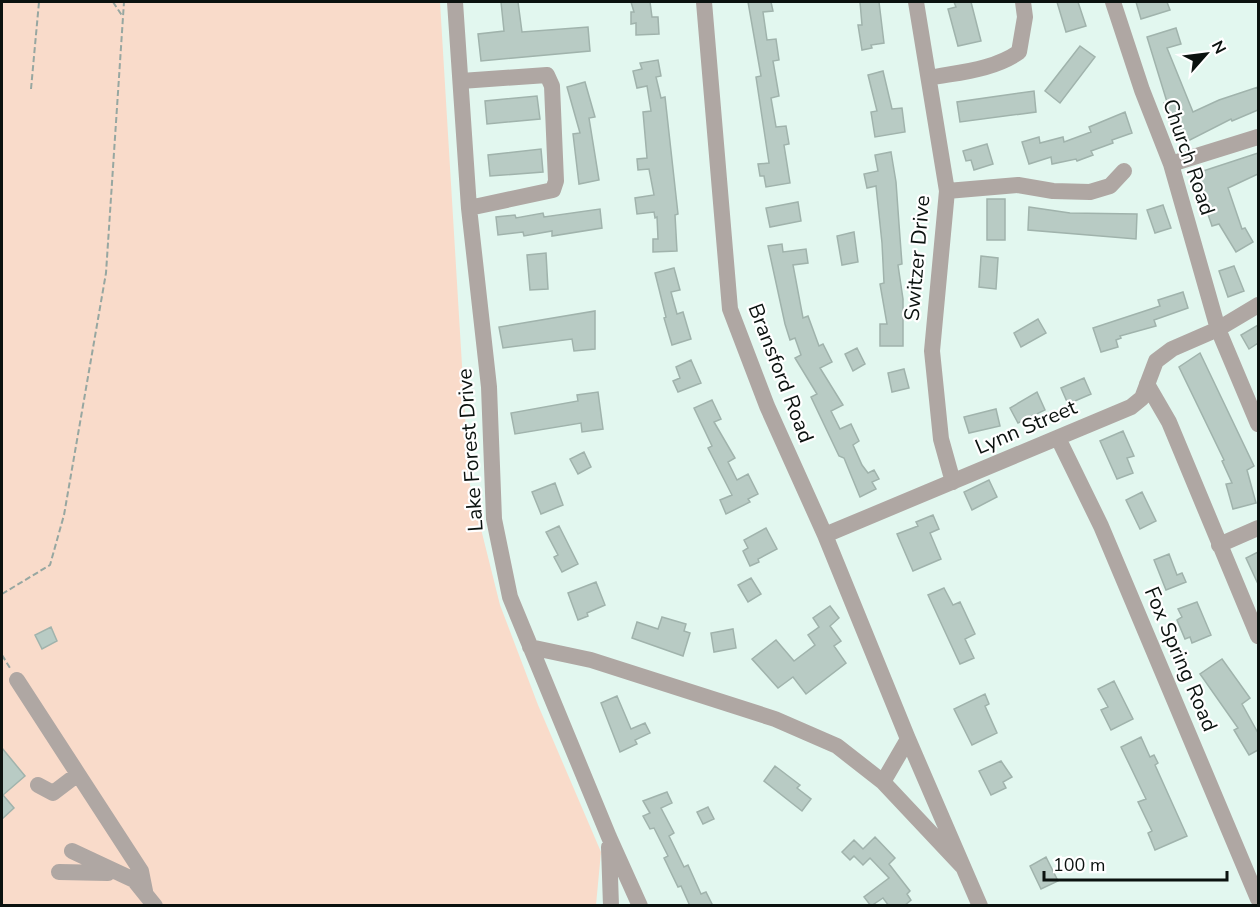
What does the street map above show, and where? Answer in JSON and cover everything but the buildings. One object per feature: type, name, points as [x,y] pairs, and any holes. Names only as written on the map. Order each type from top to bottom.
[{"type":"street","name":"Lake Forest Drive","points":[[455,2],[469,208],[489,387],[494,519],[510,597],[638,903]]},
{"type":"street","name":"Bransford Road","points":[[704,2],[730,309],[767,406],[825,535],[980,906]]},
{"type":"street","name":"Switzer Drive","points":[[916,2],[947,191],[932,351],[941,439],[953,483]]},
{"type":"street","points":[[929,78],[991,67],[1005,62],[1019,52],[1024,17],[1023,2]]},
{"type":"street","name":"Church Road","points":[[1113,2],[1142,90],[1171,164],[1218,328],[1258,424]]},
{"type":"street","points":[[461,81],[547,75],[552,86],[556,181],[553,190],[469,208]]},
{"type":"street","points":[[1171,164],[1258,137]]},
{"type":"street","points":[[947,191],[1018,184],[1053,191],[1090,192],[1110,186],[1124,171]]},
{"type":"street","name":"Lynn Street","points":[[825,535],[1131,407],[1142,398],[1156,361],[1172,349],[1218,328],[1258,305]]},
{"type":"street","points":[[1147,384],[1169,422],[1258,636]]},
{"type":"street","name":"Fox Spring Road","points":[[1058,438],[1101,526],[1258,899]]},
{"type":"street","points":[[1219,545],[1258,528]]},
{"type":"street","points":[[530,647],[591,660],[775,719],[837,746],[883,782],[962,866]]},
{"type":"street","points":[[17,680],[141,871],[145,891]]},
{"type":"street","points":[[883,782],[909,739]]},
{"type":"street","points":[[38,786],[53,793],[78,774]]},
{"type":"street","points":[[609,837],[611,906]]},
{"type":"street","points":[[72,851],[124,875],[145,891],[155,906]]},
{"type":"street","points":[[59,872],[93,871],[124,875]]},
{"type":"path","points":[[31,89],[39,2]]},
{"type":"path","points":[[113,2],[123,17]]},
{"type":"path","points":[[2,594],[50,565],[64,515],[106,273],[124,2]]},
{"type":"shaded area","points":[[2,2],[440,2],[469,481],[500,605],[538,705],[601,852],[596,905],[2,906]]}]
